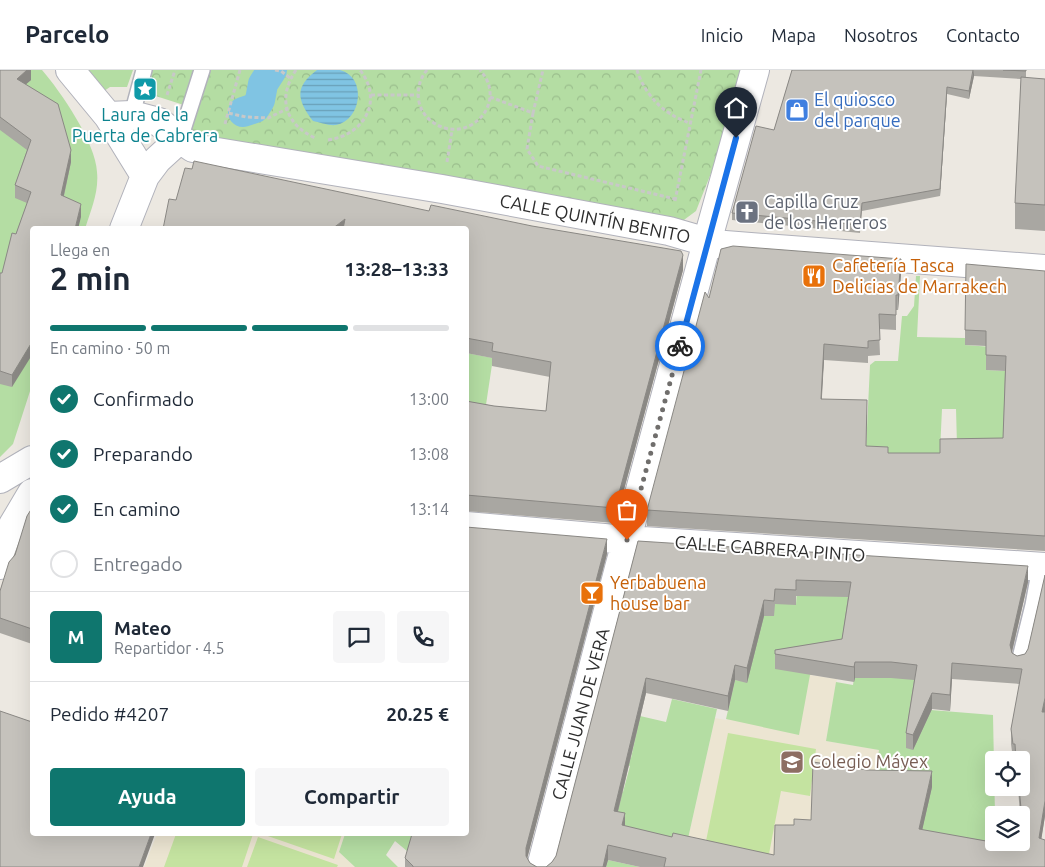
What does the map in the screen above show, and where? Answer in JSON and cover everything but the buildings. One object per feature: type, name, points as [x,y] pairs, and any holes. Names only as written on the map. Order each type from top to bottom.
[{"type":"street","points":[[70,70],[120,116],[138,165],[125,226]]},
{"type":"street","name":"CALLE JUAN DE VERA","points":[[541,867],[707,242],[755,70]]},
{"type":"street","name":"CALLE QUINTÍN BENITO","points":[[120,116],[159,122],[180,140],[193,148],[462,193],[668,231],[707,242],[934,269],[1045,269]]},
{"type":"street","points":[[138,165],[157,160],[180,140]]},
{"type":"street","points":[[0,479],[30,461]]},
{"type":"street","points":[[0,565],[6,521],[30,495]]},
{"type":"street","name":"CALLE CABRERA PINTO","points":[[469,526],[627,540],[1042,567]]},
{"type":"lane","points":[[120,116],[144,70]]},
{"type":"lane","points":[[180,140],[202,70]]},
{"type":"lane","points":[[1019,662],[1042,567]]},
{"type":"path","points":[[240,70],[228,113],[246,117],[268,118],[287,109]]},
{"type":"path","points":[[276,70],[281,71],[290,78]]},
{"type":"path","points":[[296,70],[290,78],[285,99],[293,122],[302,132],[315,138],[329,140],[342,138],[354,131],[364,121],[369,108],[370,95],[369,85],[360,70]]},
{"type":"path","points":[[427,70],[419,84],[420,108],[427,118],[437,125],[452,130],[472,125],[481,118],[487,108],[490,97],[489,85],[480,70]]},
{"type":"path","points":[[543,70],[527,149],[538,166],[675,199],[701,70]]},
{"type":"path","points":[[637,70],[641,83],[653,98],[670,114],[689,122]]},
{"type":"path","points":[[370,95],[418,95]]},
{"type":"path","points":[[490,97],[534,113]]},
{"type":"shaded area","name":"Colegio Máyex","points":[[810,675],[837,679],[826,741],[880,750],[874,785],[850,867],[685,852],[715,718],[726,720]]},
{"type":"shaded area","points":[[156,836],[344,836],[339,852],[355,867],[144,867]]},
{"type":"green space","points":[[0,70],[42,70],[76,118],[91,147],[97,172],[97,187],[86,226],[30,226],[30,391],[13,444],[0,457]]},
{"type":"green space","points":[[83,70],[133,70],[127,87],[110,87],[101,93]]},
{"type":"green space","points":[[143,70],[752,70],[696,211],[669,231],[180,139],[190,107],[137,90]]},
{"type":"green space","points":[[916,276],[920,276],[917,337],[965,338],[965,345],[992,347],[986,370],[1006,371],[1003,448],[957,445],[956,409],[942,409],[939,472],[866,449],[870,365],[875,361],[898,361],[902,316],[907,316],[914,306]]},
{"type":"green space","points":[[469,354],[493,358],[484,418],[469,416]]},
{"type":"green space","points":[[799,564],[851,597],[839,667],[810,675],[799,735],[726,719],[735,680],[747,682],[763,616],[775,604],[796,604]]},
{"type":"green space","points":[[856,665],[937,675],[931,710],[993,715],[994,751],[985,751],[985,796],[995,796],[995,806],[985,806],[985,851],[1002,851],[1006,860],[919,844],[874,785],[879,750],[826,741],[836,682],[853,685]]},
{"type":"green space","points":[[672,699],[717,709],[685,852],[612,826],[620,792],[623,792],[630,766],[627,765],[629,758],[631,758],[640,716],[666,722]]},
{"type":"green space","points":[[728,733],[816,749],[810,796],[781,791],[769,854],[706,841]]},
{"type":"green space","points":[[175,836],[252,836],[242,867],[164,867]]},
{"type":"green space","points":[[268,836],[341,836],[334,859]]},
{"type":"green space","points":[[344,836],[415,836],[407,851],[395,841],[386,855],[398,867],[355,867],[339,852]]},
{"type":"green space","points":[[258,837],[338,865],[337,867],[247,867]]},
{"type":"green space","points":[[608,860],[640,867],[606,867]]},
{"type":"water","points":[[317,70],[340,70],[349,74],[357,89],[356,107],[345,121],[336,125],[313,121],[301,100],[301,88],[304,82]]},
{"type":"waterway","points":[[243,112],[255,108],[260,100],[263,84],[272,70]]},
{"type":"way so far","points":[[627,540],[680,346]]},
{"type":"place","name":"Laura de la Puerta de Cabrera","points":[[145,89]]},
{"type":"place","name":"El quiosco del parque","points":[[797,110]]},
{"type":"place","name":"Capilla Cruz de los Herreros","points":[[747,212]]},
{"type":"place","name":"Cafetería Tasca Delicias de Marrakech","points":[[814,276]]},
{"type":"place","name":"Yerbabuena house bar","points":[[592,593]]},
{"type":"place","name":"Colegio Máyex","points":[[792,762]]},
{"type":"route","points":[[680,346],[736,138]]}]
